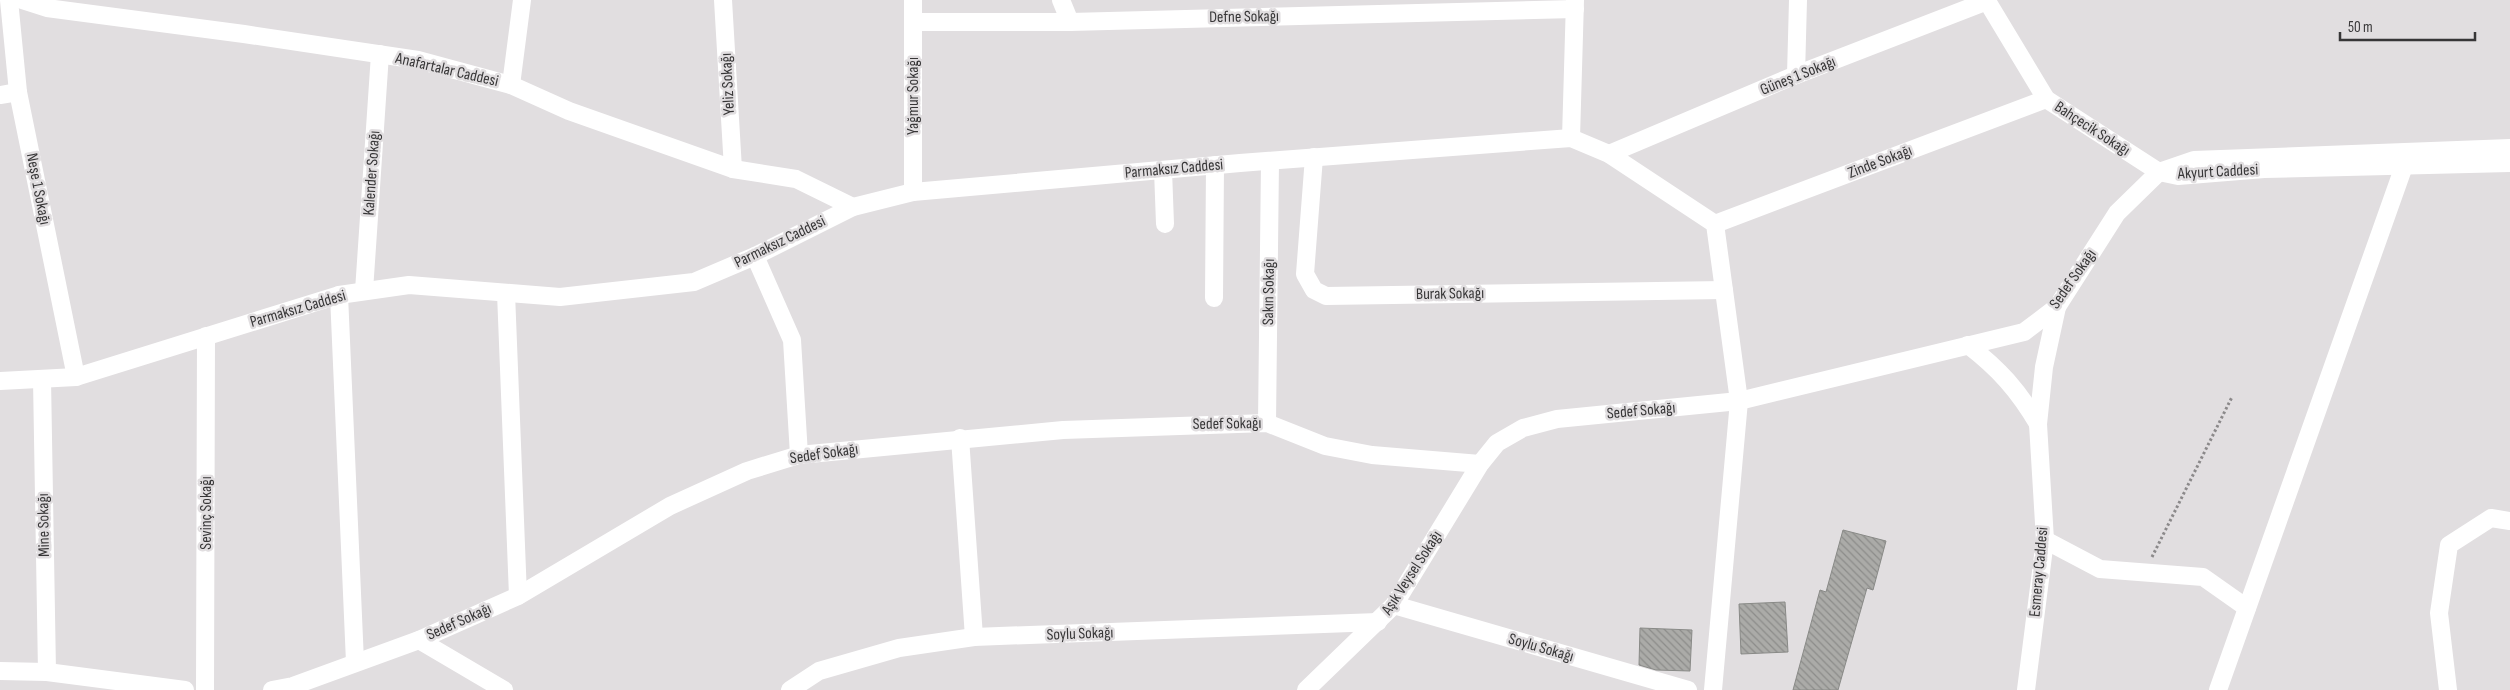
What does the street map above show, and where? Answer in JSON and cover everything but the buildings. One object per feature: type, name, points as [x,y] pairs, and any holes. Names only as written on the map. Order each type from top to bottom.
[{"type":"street","name":"Neşe 1 Sokağı","points":[[9,0],[18,92],[76,377]]},
{"type":"street","name":"Anafartalar Caddesi","points":[[22,0],[47,8],[418,60],[511,85],[569,111],[733,169],[796,179],[853,207]]},
{"type":"street","points":[[511,85],[522,0]]},
{"type":"street","name":"Yeliz Sokağı","points":[[723,0],[733,169]]},
{"type":"street","name":"Yağmur Sokağı","points":[[913,0],[913,192]]},
{"type":"street","points":[[1061,0],[1070,22]]},
{"type":"street","points":[[1796,76],[1798,0]]},
{"type":"street","name":"Güneş 1 Sokağı","points":[[1609,154],[1796,76],[1987,1]]},
{"type":"street","name":"Bahçecik Sokağı","points":[[1987,1],[2046,99],[2159,172]]},
{"type":"street","points":[[1575,4],[1572,138],[1609,154],[1715,224],[1739,401],[1713,690]]},
{"type":"street","name":"Defne Sokağı","points":[[913,22],[1070,22],[1575,4]]},
{"type":"street","name":"Kalender Sokağı","points":[[364,292],[380,54]]},
{"type":"street","points":[[0,96],[18,92]]},
{"type":"street","name":"Zinde Sokağı","points":[[1715,224],[2046,99]]},
{"type":"street","name":"Parmaksız Caddesi","points":[[0,381],[76,377],[339,295],[409,286],[560,297],[694,282],[755,256],[853,207],[913,192],[1215,165],[1572,138]]},
{"type":"street","name":"Akyurt Caddesi","points":[[2404,160],[2510,148]]},
{"type":"street","name":"Burak Sokağı","points":[[1314,157],[1304,274],[1314,290],[1326,296],[1724,290]]},
{"type":"street","name":"Akyurt Caddesi","points":[[2159,172],[2194,160],[2404,160],[2510,163]]},
{"type":"street","points":[[2218,690],[2404,160]]},
{"type":"street","name":"Sakın Sokağı","points":[[1267,422],[1270,161]]},
{"type":"street","points":[[1214,298],[1215,165]]},
{"type":"street","points":[[1163,170],[1165,224]]},
{"type":"street","name":"Sedef Sokağı","points":[[272,690],[293,686],[419,640],[518,596],[670,506],[747,470],[799,455],[960,438],[1063,430],[1267,422],[1325,446],[1372,455],[1480,464],[1497,443],[1523,428],[1557,419],[1739,401],[2024,332],[2057,307],[2117,214],[2159,172]]},
{"type":"street","points":[[755,256],[792,340],[799,455]]},
{"type":"street","points":[[506,293],[518,596]]},
{"type":"street","points":[[339,295],[355,662]]},
{"type":"street","name":"Esmeray Caddesi","points":[[2026,690],[2045,540],[2038,424],[2044,367],[2057,307]]},
{"type":"street","name":"Sevinç Sokağı","points":[[205,690],[206,336]]},
{"type":"street","name":"Esmeray Caddesi","points":[[1968,345],[1996,366],[2021,395],[2038,424]]},
{"type":"street","name":"Mine Sokağı","points":[[42,379],[47,672]]},
{"type":"street","points":[[960,438],[974,637]]},
{"type":"street","name":"Aşık Veysel Sokağı","points":[[1306,690],[1394,606],[1480,464]]},
{"type":"street","points":[[2448,690],[2439,613],[2449,545],[2491,518],[2510,521]]},
{"type":"street","points":[[2045,540],[2100,570],[2203,577],[2247,608]]},
{"type":"street","name":"Soylu Sokağı","points":[[1394,606],[1688,690]]},
{"type":"street","name":"Soylu Sokağı","points":[[790,690],[819,671],[899,648],[974,637],[1378,622]]},
{"type":"street","points":[[419,640],[504,690]]},
{"type":"street","points":[[0,671],[47,672],[185,690]]},
{"type":"street","points":[[47,672],[98,690]]},
{"type":"path","points":[[2145,572],[2232,397]]}]
